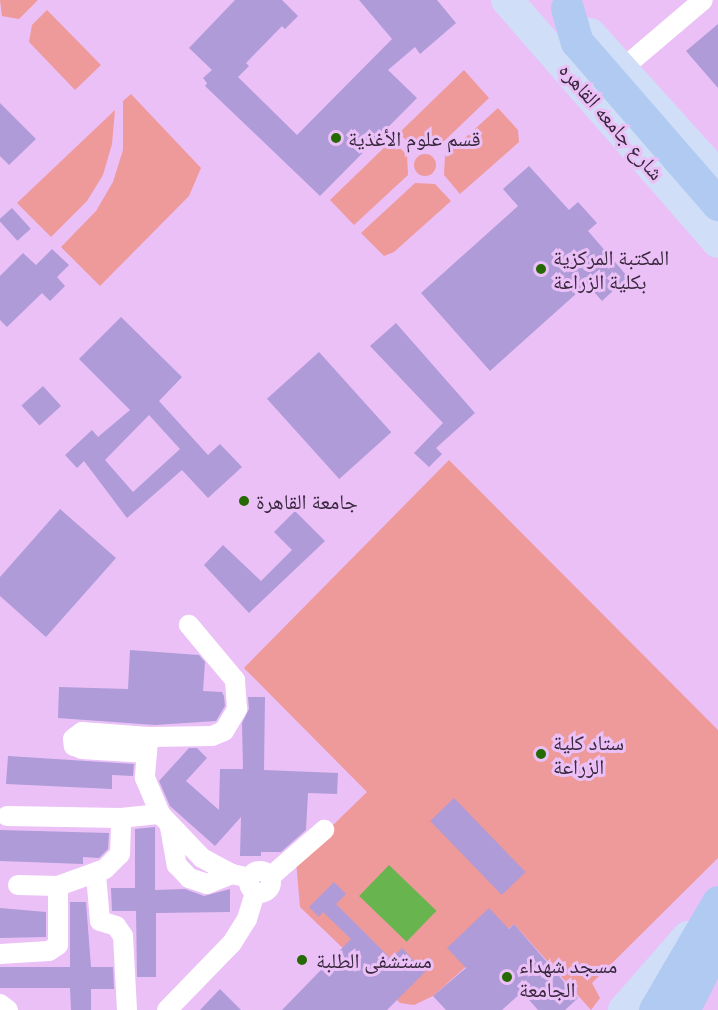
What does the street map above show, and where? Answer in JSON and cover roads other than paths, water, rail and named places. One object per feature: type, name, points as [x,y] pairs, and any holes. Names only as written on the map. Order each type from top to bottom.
[{"type":"highway","points":[[563,4],[577,42],[718,204]]},
{"type":"highway","points":[[655,1010],[683,959],[716,924]]},
{"type":"highway","points":[[683,1010],[716,924]]},
{"type":"highway","points":[[689,1010],[718,954]]},
{"type":"highway","points":[[683,959],[683,1010]]},
{"type":"main road","name":"شارع جامعه القاهره","points":[[507,0],[718,242]]},
{"type":"main road","name":"شارع جامعه القاهره","points":[[563,4],[718,176]]},
{"type":"main road","points":[[624,1010],[716,924]]},
{"type":"main road","points":[[650,1010],[716,924]]},
{"type":"street","points":[[622,69],[703,0]]},
{"type":"street","points":[[89,741],[148,745],[212,736],[224,731],[237,709],[235,680],[189,625]]},
{"type":"street","points":[[148,745],[148,791],[165,820],[202,858],[245,882],[267,892],[270,877],[324,830]]},
{"type":"street","points":[[7,816],[165,820]]},
{"type":"street","points":[[18,885],[58,886],[96,874],[114,863],[120,854],[121,818]]},
{"type":"street","points":[[96,874],[100,921],[116,926],[123,936],[127,1010]]},
{"type":"street","points":[[167,1010],[232,943],[247,919],[245,882]]},
{"type":"street","points":[[0,954],[49,951],[58,945],[58,886]]},
{"type":"street","points":[[0,1004],[8,1010]]},
{"type":"place","name":"قسم علوم الأغذية","points":[[336,138]]},
{"type":"place","name":"المكتبة المركزية بكلية الزراعة","points":[[541,269]]},
{"type":"place","name":"جامعة القاهرة","points":[[244,501]]},
{"type":"place","name":"ستاد كلية الزراعة","points":[[541,754]]},
{"type":"place","name":"مستشفى الطلبة","points":[[302,960]]},
{"type":"place","name":"مسجد شهداء الجامعة","points":[[507,977]]}]
